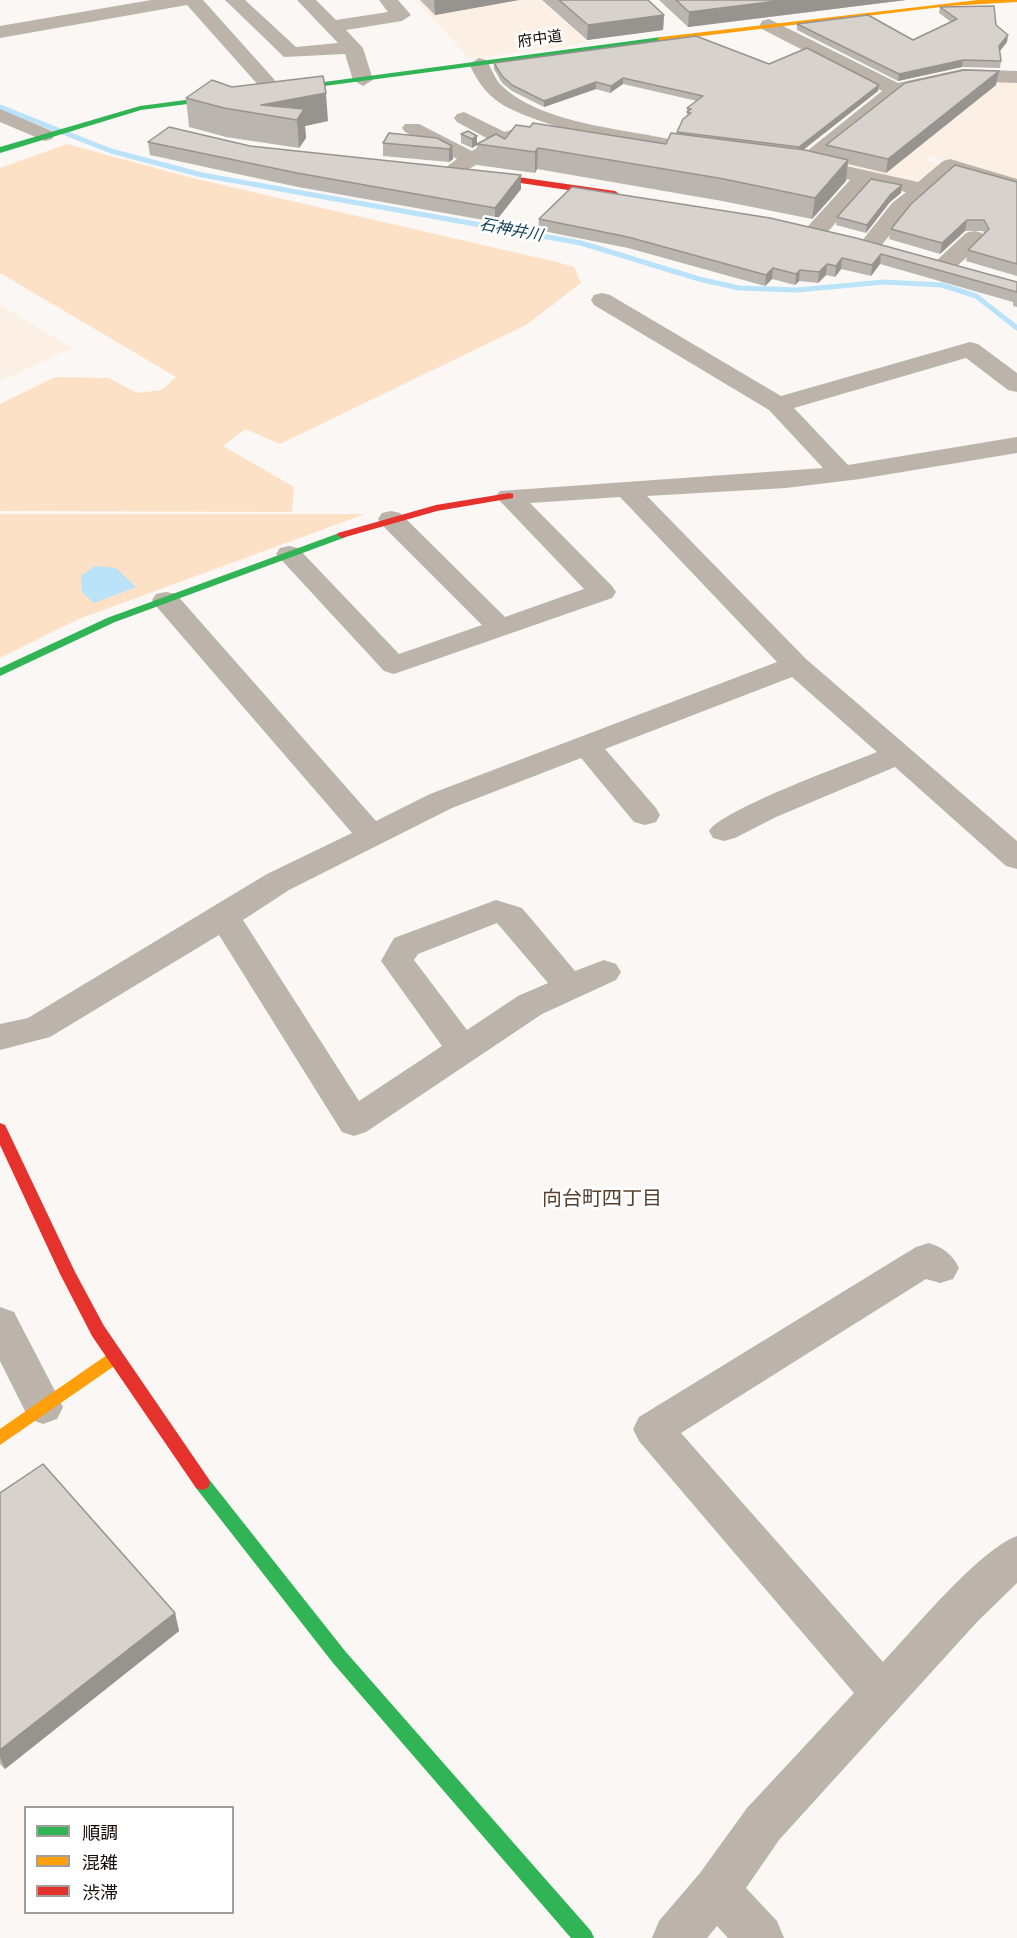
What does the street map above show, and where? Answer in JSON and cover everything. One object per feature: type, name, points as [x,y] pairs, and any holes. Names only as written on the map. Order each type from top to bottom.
[{"type":"street","points":[[0,32],[46,16],[94,7],[183,0]]},
{"type":"street","points":[[193,0],[274,91]]},
{"type":"street","points":[[234,0],[291,53],[353,48]]},
{"type":"street","points":[[306,0],[353,48],[363,80]]},
{"type":"street","points":[[333,26],[402,15],[388,0]]},
{"type":"street","name":"府中道","points":[[0,150],[125,112],[769,25],[949,4],[1017,0]]},
{"type":"street","points":[[669,22],[683,36]]},
{"type":"street","points":[[769,25],[895,90]]},
{"type":"street","points":[[479,64],[492,87],[504,97],[544,118],[661,145],[696,149]]},
{"type":"street","points":[[803,163],[895,90],[962,75],[1017,77]]},
{"type":"street","points":[[125,112],[145,123]]},
{"type":"street","points":[[0,115],[47,135]]},
{"type":"street","points":[[464,118],[506,140]]},
{"type":"street","points":[[447,170],[472,159],[544,118]]},
{"type":"street","points":[[412,128],[472,159]]},
{"type":"street","points":[[779,160],[803,163],[922,189]]},
{"type":"street","points":[[872,242],[900,208],[950,165],[1017,186]]},
{"type":"street","points":[[447,170],[633,197]]},
{"type":"street","points":[[818,230],[863,177]]},
{"type":"street","points":[[948,266],[974,238]]},
{"type":"street","points":[[602,300],[778,405],[842,473]]},
{"type":"street","points":[[778,405],[970,349],[1017,385]]},
{"type":"street","points":[[0,672],[68,637],[289,554],[391,519],[465,501],[509,496],[786,480],[1017,445]]},
{"type":"street","points":[[627,490],[796,665],[1017,858]]},
{"type":"street","points":[[289,554],[394,665],[602,592],[509,496]]},
{"type":"street","points":[[391,519],[500,627]]},
{"type":"street","points":[[166,600],[371,835]]},
{"type":"street","points":[[0,1037],[38,1028],[224,917],[278,882],[441,801],[796,665]]},
{"type":"street","points":[[586,745],[645,815]]},
{"type":"street","points":[[724,831],[765,810],[899,754]]},
{"type":"street","points":[[462,1048],[397,961],[406,946],[496,911],[511,916],[570,988]]},
{"type":"street","points":[[224,917],[354,1122],[462,1048],[530,1005],[604,972]]},
{"type":"street","points":[[0,1129],[82,1302],[114,1357],[162,1428],[257,1559],[307,1620],[584,1938]]},
{"type":"street","points":[[884,1695],[654,1429],[929,1258],[940,1268]]},
{"type":"street","points":[[0,1323],[43,1407]]},
{"type":"street","points":[[0,1438],[114,1357]]},
{"type":"street","points":[[676,1938],[717,1890],[763,1824],[962,1608],[1017,1555]]},
{"type":"street","points":[[717,1890],[760,1938]]},
{"type":"shaded area","points":[[415,0],[541,0],[588,43],[470,59]]},
{"type":"shaded area","points":[[1017,80],[1017,183],[930,156],[926,160],[939,164],[915,183],[818,164],[908,89]]},
{"type":"shaded area","points":[[67,144],[192,178],[557,262],[574,267],[581,283],[526,325],[280,444],[245,429],[223,446],[294,487],[292,512],[0,511],[0,404],[55,377],[109,378],[137,393],[162,390],[176,377],[0,273],[0,168]]},
{"type":"shaded area","points":[[0,305],[72,348],[0,381]]},
{"type":"shaded area","points":[[0,514],[365,514],[79,619],[0,658]]},
{"type":"water","points":[[95,566],[116,568],[136,587],[94,603],[82,592],[81,576]]},
{"type":"building","points":[[559,0],[648,0],[664,15],[588,25]]},
{"type":"building","points":[[676,0],[785,0],[689,12]]},
{"type":"building","points":[[994,6],[996,25],[1008,35],[999,46],[1001,61],[963,60],[899,74],[797,24],[868,15],[913,40],[957,19],[940,7]]},
{"type":"building","points":[[696,36],[769,64],[807,48],[879,85],[799,147],[677,132],[683,119],[691,113],[687,112],[691,109],[687,108],[703,96],[623,78],[611,86],[596,82],[544,101],[512,85],[502,76],[494,63]]},
{"type":"building","points":[[964,70],[999,71],[888,159],[826,145],[905,83]]},
{"type":"building","points":[[323,76],[326,93],[261,105],[304,109],[297,120],[224,108],[186,98],[212,80],[232,87]]},
{"type":"building","points":[[533,123],[666,144],[671,133],[805,150],[848,160],[815,198],[724,179],[538,148],[535,152],[477,144],[496,134],[505,139],[516,125],[530,127]]},
{"type":"building","points":[[169,127],[250,146],[521,175],[495,208],[297,173],[148,142]]},
{"type":"building","points":[[468,131],[477,136],[472,139],[461,134]]},
{"type":"building","points":[[389,133],[437,138],[452,146],[449,149],[383,143]]},
{"type":"building","points":[[955,165],[1017,182],[1017,264],[968,250],[989,229],[984,220],[967,220],[942,243],[891,229],[911,204]]},
{"type":"building","points":[[871,179],[902,185],[891,194],[867,225],[837,217]]},
{"type":"building","points":[[572,187],[770,218],[856,238],[1017,282],[1017,292],[881,254],[872,265],[842,258],[836,266],[827,264],[819,272],[800,270],[796,274],[773,268],[766,275],[628,237],[539,219]]},
{"type":"building","points":[[43,1464],[175,1613],[0,1750],[0,1493]]},
{"type":"waterway","name":"石神井川","points":[[0,107],[111,151],[202,175],[581,243],[699,279],[739,288],[797,290],[884,282],[942,285],[976,296],[1017,328]]},
{"type":"traffic: fast","points":[[279,90],[661,39]]},
{"type":"traffic: fast","points":[[0,150],[140,108],[231,96]]},
{"type":"traffic: fast","points":[[0,672],[111,620],[342,535]]},
{"type":"traffic: fast","points":[[202,1483],[339,1657],[584,1938]]},
{"type":"traffic: slow","points":[[661,39],[949,4],[1017,0]]},
{"type":"traffic: slow","points":[[0,1438],[114,1357]]},
{"type":"traffic: jam","points":[[476,174],[615,194]]},
{"type":"traffic: jam","points":[[342,535],[436,508],[509,496]]},
{"type":"traffic: jam","points":[[0,1129],[68,1274],[98,1331],[202,1483]]},
{"type":"district","name":"向台町四丁目","points":[[602,1199]]}]
